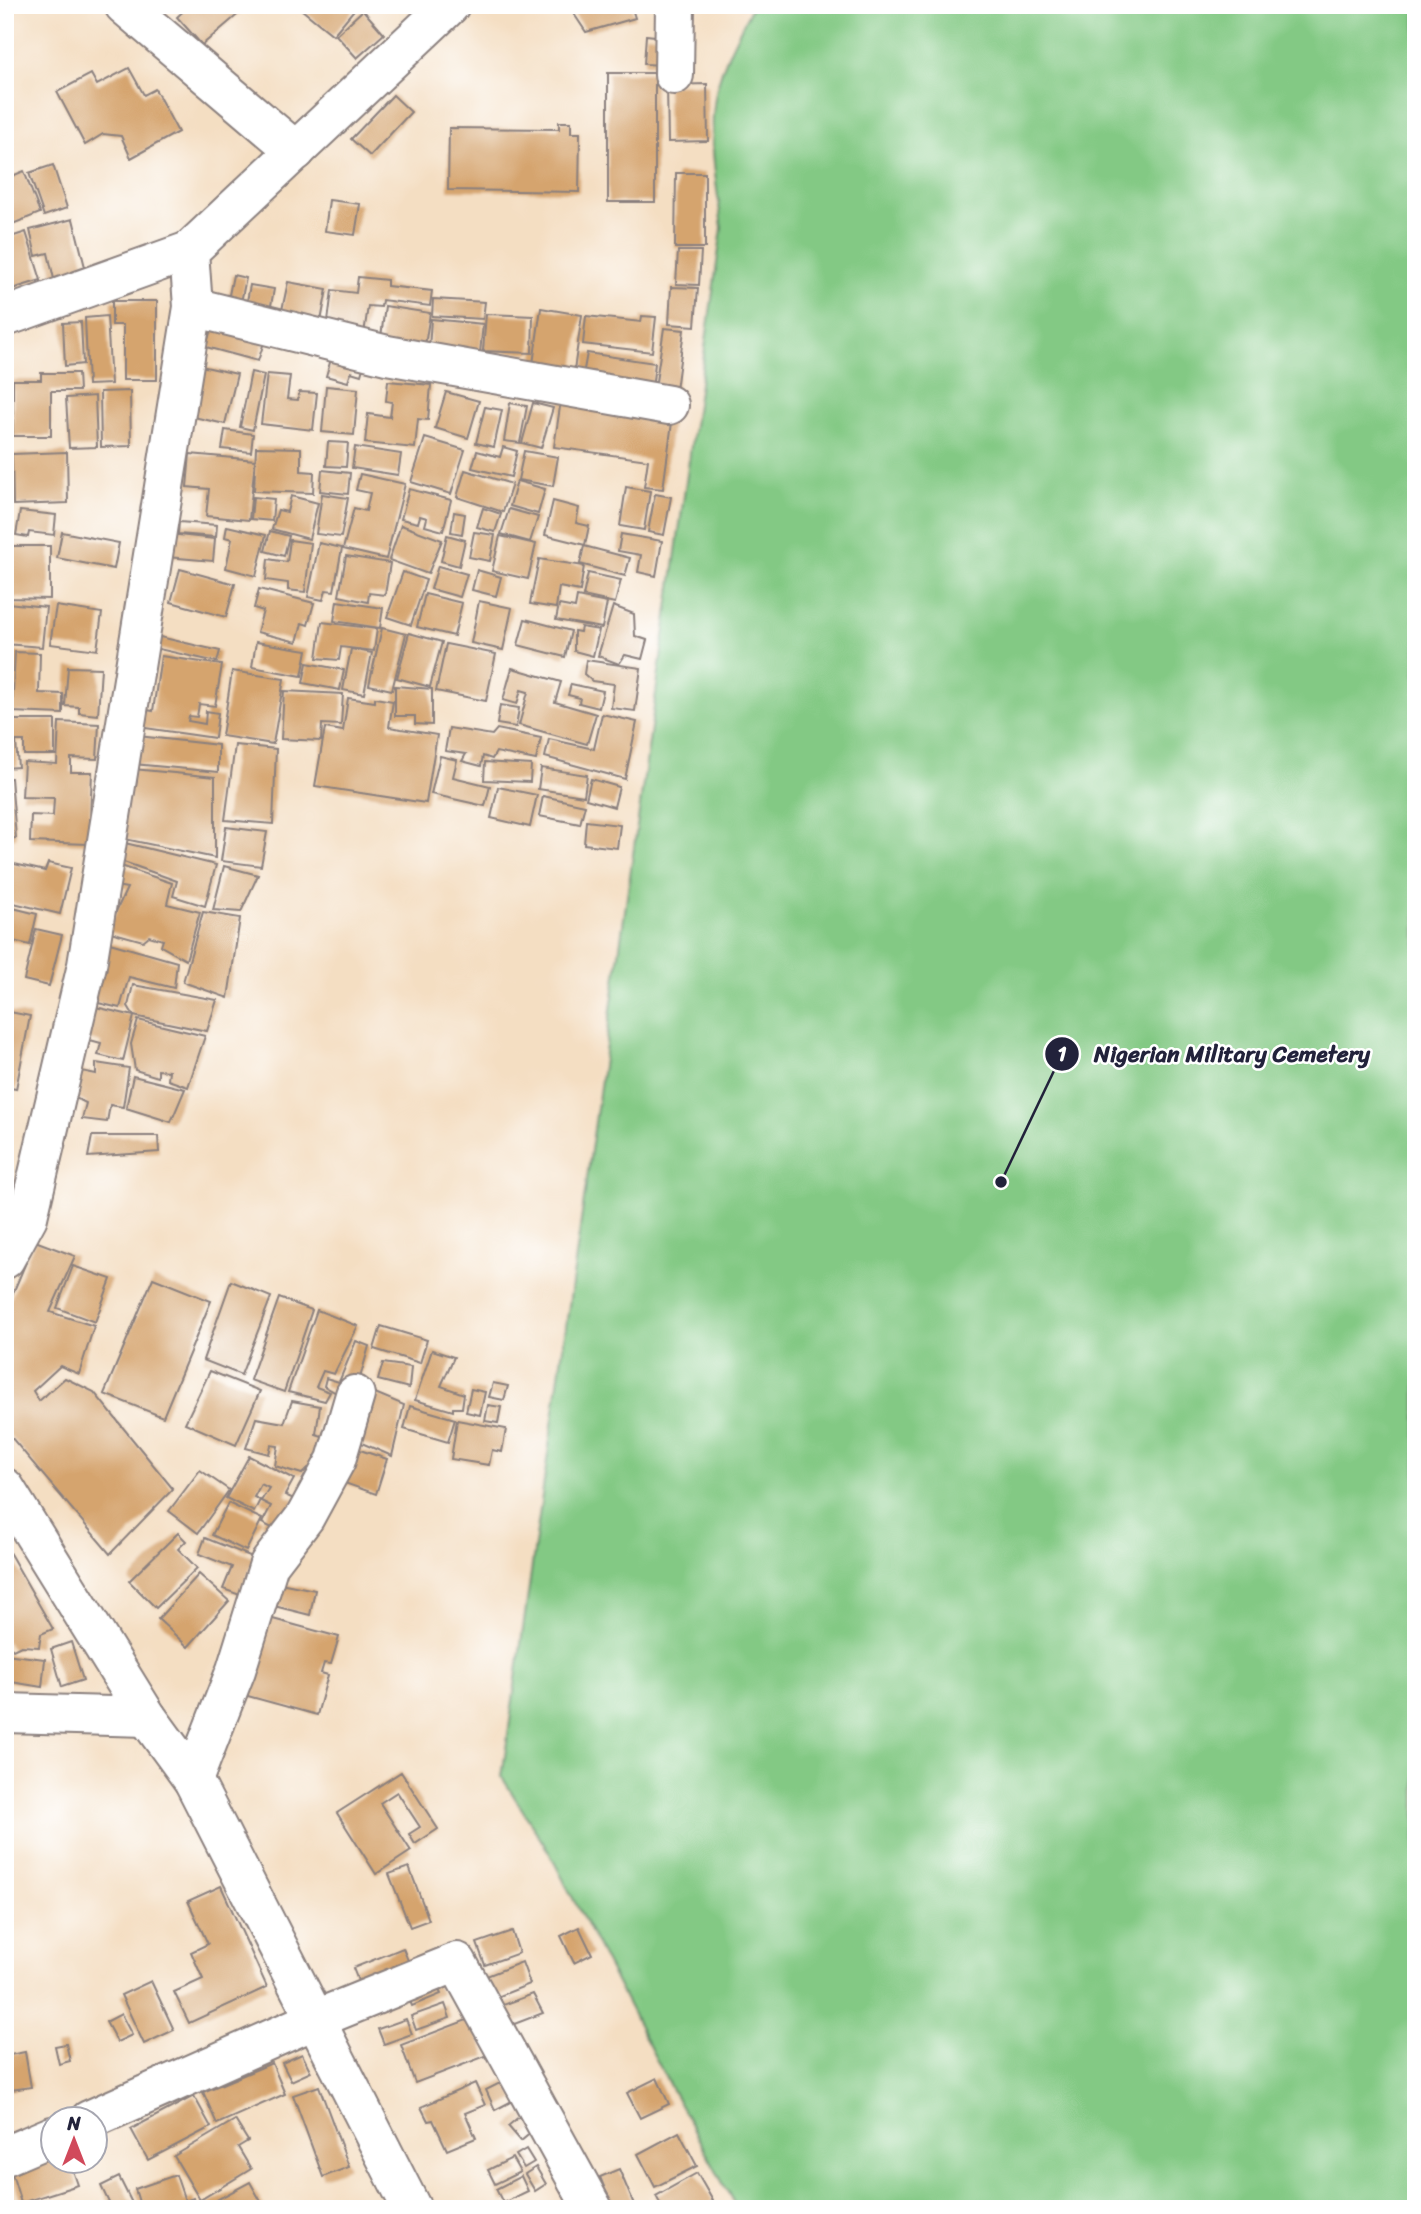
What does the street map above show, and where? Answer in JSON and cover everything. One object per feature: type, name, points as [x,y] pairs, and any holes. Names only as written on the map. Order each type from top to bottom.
[{"type":"street","points":[[124,5],[296,151]]},
{"type":"street","points":[[5,317],[189,251],[450,5]]},
{"type":"street","points":[[674,75],[676,5]]},
{"type":"street","points":[[5,1259],[28,1217],[87,965],[192,307],[189,251]]},
{"type":"street","points":[[192,307],[387,355],[668,405]]},
{"type":"street","points":[[193,1780],[236,1670],[269,1564],[305,1517],[335,1460],[355,1395]]},
{"type":"street","points":[[5,1488],[147,1717],[193,1780],[412,2209]]},
{"type":"street","points":[[5,1713],[147,1717]]},
{"type":"street","points":[[108,2111],[314,2020],[457,1962],[593,2209]]},
{"type":"street","points":[[5,2157],[38,2142]]},
{"type":"green space","points":[[753,5],[1416,5],[1416,2209],[737,2209],[550,1854],[502,1777],[722,228],[713,151],[714,105],[724,66]]},
{"type":"building","points":[[190,5],[237,5],[242,11],[202,45],[177,17]]},
{"type":"building","points":[[296,5],[358,5],[333,35]]},
{"type":"building","points":[[586,5],[631,5],[635,18],[586,32],[574,14]]},
{"type":"building","points":[[363,10],[384,34],[357,58],[336,35]]},
{"type":"building","points":[[646,35],[664,37],[663,65],[644,64]]},
{"type":"building","points":[[129,68],[144,95],[155,89],[178,132],[131,158],[121,136],[103,134],[85,145],[57,92],[91,74],[97,85]]},
{"type":"building","points":[[608,73],[655,73],[655,202],[608,202]]},
{"type":"building","points":[[707,84],[708,141],[668,142],[667,85]]},
{"type":"building","points":[[393,95],[411,112],[370,156],[351,139]]},
{"type":"building","points":[[559,122],[571,122],[571,133],[580,133],[579,192],[448,190],[449,128],[559,129]]},
{"type":"building","points":[[53,165],[67,208],[44,216],[29,173]]},
{"type":"building","points":[[24,171],[40,213],[5,227],[5,179]]},
{"type":"building","points":[[676,173],[705,173],[705,248],[675,248]]},
{"type":"building","points":[[329,200],[360,204],[355,235],[325,231]]},
{"type":"building","points":[[73,219],[86,271],[54,279],[48,253],[36,256],[30,230]]},
{"type":"building","points":[[26,232],[41,280],[9,290],[5,279],[5,239]]},
{"type":"building","points":[[678,251],[701,251],[699,285],[676,284]]},
{"type":"building","points":[[233,275],[246,278],[239,312],[226,310]]},
{"type":"building","points":[[358,277],[387,280],[387,286],[432,291],[430,306],[382,300],[381,307],[368,306],[363,341],[326,337],[332,290],[356,293]]},
{"type":"building","points":[[288,282],[327,289],[319,332],[279,324]]},
{"type":"building","points":[[250,285],[274,289],[268,322],[244,318]]},
{"type":"building","points":[[671,287],[698,288],[695,326],[669,324]]},
{"type":"building","points":[[433,299],[485,302],[483,319],[432,316]]},
{"type":"building","points":[[112,301],[157,301],[157,380],[123,380],[123,325],[112,325]]},
{"type":"building","points":[[385,306],[430,313],[424,352],[380,345]]},
{"type":"building","points":[[541,308],[582,315],[574,370],[533,364]]},
{"type":"building","points":[[486,314],[533,316],[532,353],[483,351]]},
{"type":"building","points":[[107,316],[111,384],[88,385],[85,318]]},
{"type":"building","points":[[586,316],[641,322],[642,316],[656,317],[652,352],[583,344]]},
{"type":"building","points":[[431,319],[483,324],[480,353],[429,349]]},
{"type":"building","points":[[81,322],[83,364],[65,366],[63,323]]},
{"type":"building","points":[[213,322],[266,336],[258,361],[206,347]]},
{"type":"building","points":[[664,328],[684,330],[675,398],[654,395]]},
{"type":"building","points":[[334,349],[366,358],[361,375],[351,372],[348,382],[326,376]]},
{"type":"building","points":[[587,353],[655,363],[652,390],[582,381]]},
{"type":"building","points":[[201,366],[237,374],[225,424],[189,416]]},
{"type":"building","points":[[251,372],[264,375],[253,430],[240,427]]},
{"type":"building","points":[[41,373],[78,373],[79,391],[51,391],[51,436],[13,436],[13,380],[41,380]]},
{"type":"building","points":[[267,374],[290,376],[287,399],[298,400],[299,392],[317,393],[313,430],[261,424]]},
{"type":"building","points":[[388,381],[431,385],[428,420],[418,419],[415,448],[365,443],[368,414],[390,417],[392,402],[386,401]]},
{"type":"building","points":[[326,386],[358,389],[354,435],[322,432]]},
{"type":"building","points":[[130,391],[131,446],[101,447],[100,392]]},
{"type":"building","points":[[446,392],[479,401],[468,438],[435,428]]},
{"type":"building","points":[[95,396],[97,447],[69,448],[66,398]]},
{"type":"building","points":[[561,400],[673,415],[663,489],[644,487],[648,460],[554,447]]},
{"type":"building","points":[[510,403],[527,406],[520,443],[504,441]]},
{"type":"building","points":[[533,403],[553,408],[541,448],[522,443]]},
{"type":"building","points":[[485,407],[502,410],[494,447],[476,443]]},
{"type":"building","points":[[225,430],[253,434],[251,452],[222,449]]},
{"type":"building","points":[[425,438],[465,450],[451,494],[411,482]]},
{"type":"building","points":[[328,442],[348,443],[346,467],[326,466]]},
{"type":"building","points":[[256,447],[301,448],[301,471],[314,472],[313,493],[254,491]]},
{"type":"building","points":[[355,447],[401,454],[398,475],[352,468]]},
{"type":"building","points":[[503,447],[517,451],[511,477],[472,468],[477,451],[500,457]]},
{"type":"building","points":[[524,451],[558,457],[553,486],[518,480]]},
{"type":"building","points":[[67,452],[68,503],[13,505],[12,454]]},
{"type":"building","points":[[190,454],[255,460],[249,520],[206,516],[209,489],[187,487]]},
{"type":"building","points":[[322,470],[350,473],[348,494],[320,491]]},
{"type":"building","points":[[465,470],[512,484],[503,512],[457,497]]},
{"type":"building","points":[[360,474],[405,484],[386,559],[343,549],[354,508],[366,511],[370,493],[356,490]]},
{"type":"building","points":[[5,477],[9,477],[9,506],[5,506]]},
{"type":"building","points":[[517,481],[545,489],[538,514],[510,506]]},
{"type":"building","points":[[626,487],[650,491],[644,530],[620,526]]},
{"type":"building","points":[[409,489],[451,500],[443,531],[425,526],[427,518],[420,516],[418,523],[401,519]]},
{"type":"building","points":[[322,494],[348,498],[341,537],[316,534]]},
{"type":"building","points":[[655,494],[671,497],[664,535],[648,532]]},
{"type":"building","points":[[291,496],[318,503],[309,539],[272,529],[278,510],[287,512]]},
{"type":"building","points":[[253,497],[274,499],[272,521],[251,519]]},
{"type":"building","points":[[553,501],[579,508],[576,523],[589,526],[585,545],[545,535]]},
{"type":"building","points":[[483,508],[501,514],[495,532],[477,527]]},
{"type":"building","points":[[509,509],[538,517],[530,542],[501,534]]},
{"type":"building","points":[[20,511],[56,515],[54,535],[29,532],[28,537],[16,535]]},
{"type":"building","points":[[454,512],[465,514],[462,534],[451,532]]},
{"type":"building","points":[[179,522],[217,525],[216,537],[178,534]]},
{"type":"building","points":[[401,525],[442,540],[428,574],[389,560]]},
{"type":"building","points":[[227,526],[266,535],[256,576],[226,568],[232,539],[225,537]]},
{"type":"building","points":[[270,531],[289,536],[284,556],[265,551]]},
{"type":"building","points":[[62,532],[119,543],[114,569],[57,558]]},
{"type":"building","points":[[474,532],[495,535],[490,561],[469,557]]},
{"type":"building","points":[[169,534],[215,539],[213,561],[167,557]]},
{"type":"building","points":[[621,534],[662,541],[656,576],[638,572],[641,555],[618,551]]},
{"type":"building","points":[[447,535],[465,540],[459,566],[441,561]]},
{"type":"building","points":[[500,536],[536,544],[528,579],[492,571]]},
{"type":"building","points":[[290,540],[311,543],[305,592],[288,590],[288,583],[266,580],[268,559],[287,562]]},
{"type":"building","points":[[319,543],[342,548],[334,591],[326,590],[323,600],[308,597]]},
{"type":"building","points":[[5,546],[50,546],[50,599],[7,598]]},
{"type":"building","points":[[584,546],[630,558],[625,576],[580,564]]},
{"type":"building","points":[[346,556],[390,563],[385,595],[369,593],[368,602],[339,596]]},
{"type":"building","points":[[539,559],[584,566],[580,591],[559,587],[556,608],[530,604]]},
{"type":"building","points":[[438,566],[467,574],[460,597],[431,589]]},
{"type":"building","points":[[180,569],[235,584],[226,617],[171,602]]},
{"type":"building","points":[[477,570],[501,577],[496,596],[472,590]]},
{"type":"building","points":[[403,572],[426,580],[411,625],[387,617]]},
{"type":"building","points":[[588,573],[621,580],[615,603],[583,596]]},
{"type":"building","points":[[259,589],[314,603],[308,625],[302,623],[297,642],[257,632],[263,611],[254,608]]},
{"type":"building","points":[[425,594],[462,603],[454,636],[417,627]]},
{"type":"building","points":[[577,597],[607,603],[602,628],[556,620],[559,605],[575,608]]},
{"type":"building","points":[[337,601],[383,608],[380,628],[334,621]]},
{"type":"building","points":[[479,601],[512,608],[503,650],[471,643]]},
{"type":"building","points":[[7,603],[46,607],[42,647],[5,644]]},
{"type":"building","points":[[56,606],[102,613],[97,650],[50,644]]},
{"type":"building","points":[[613,606],[634,614],[635,636],[647,640],[642,659],[625,655],[619,664],[598,656]]},
{"type":"building","points":[[525,619],[571,631],[565,657],[518,645]]},
{"type":"building","points":[[322,622],[377,629],[374,651],[341,647],[339,660],[317,658]]},
{"type":"building","points":[[581,627],[599,630],[593,656],[574,651],[574,631],[580,632]]},
{"type":"building","points":[[382,628],[406,634],[392,690],[369,685]]},
{"type":"building","points":[[409,633],[442,642],[430,687],[397,678]]},
{"type":"building","points":[[147,634],[220,651],[217,662],[154,648]]},
{"type":"building","points":[[256,642],[307,650],[302,676],[252,667]]},
{"type":"building","points":[[446,644],[496,654],[486,701],[436,691]]},
{"type":"building","points":[[351,649],[372,653],[364,694],[343,690]]},
{"type":"building","points":[[15,652],[40,653],[39,693],[63,694],[63,714],[12,712]]},
{"type":"building","points":[[161,656],[222,665],[215,706],[199,704],[197,717],[189,716],[188,721],[205,724],[206,711],[218,713],[215,738],[138,727],[141,709],[153,711]]},
{"type":"building","points":[[586,660],[641,668],[635,711],[611,708],[614,684],[592,681],[584,674]]},
{"type":"building","points":[[307,663],[344,670],[340,690],[303,683]]},
{"type":"building","points":[[68,667],[101,668],[98,715],[79,713],[79,707],[65,706]]},
{"type":"building","points":[[512,668],[561,682],[555,702],[596,714],[587,744],[519,725],[528,692],[521,690],[517,704],[503,700]]},
{"type":"building","points":[[232,671],[284,679],[273,744],[222,736]]},
{"type":"building","points":[[571,684],[603,691],[599,708],[579,703],[580,698],[568,695]]},
{"type":"building","points":[[395,686],[432,689],[432,725],[415,724],[415,716],[395,716]]},
{"type":"building","points":[[284,691],[343,694],[341,725],[322,724],[321,741],[281,739]]},
{"type":"building","points":[[348,698],[375,702],[375,698],[393,701],[389,727],[437,735],[426,803],[315,786],[325,728],[343,731]]},
{"type":"building","points":[[500,705],[519,708],[516,727],[497,724]]},
{"type":"building","points":[[602,714],[637,722],[625,779],[545,757],[549,739],[594,749]]},
{"type":"building","points":[[5,720],[55,720],[55,755],[24,755],[24,741],[5,741]]},
{"type":"building","points":[[59,722],[99,724],[97,759],[71,758],[71,772],[92,772],[89,844],[30,842],[31,815],[53,816],[54,798],[22,797],[24,762],[57,764]]},
{"type":"building","points":[[449,728],[492,735],[497,729],[541,738],[536,760],[496,752],[492,759],[483,756],[481,766],[462,761],[466,754],[445,751]]},
{"type":"building","points":[[138,736],[218,745],[218,772],[134,764]]},
{"type":"building","points":[[16,742],[18,767],[5,768],[5,743]]},
{"type":"building","points":[[235,745],[276,749],[273,824],[225,820]]},
{"type":"building","points":[[440,756],[457,760],[453,777],[490,786],[485,806],[431,794]]},
{"type":"building","points":[[485,762],[531,765],[530,782],[484,780]]},
{"type":"building","points":[[541,768],[587,775],[584,796],[538,789]]},
{"type":"building","points":[[133,769],[215,777],[215,858],[120,838]]},
{"type":"building","points":[[5,778],[11,778],[16,838],[5,839]]},
{"type":"building","points":[[591,779],[619,787],[614,807],[586,799]]},
{"type":"building","points":[[498,787],[537,795],[530,827],[491,818]]},
{"type":"building","points":[[543,796],[585,805],[580,824],[539,816]]},
{"type":"building","points":[[586,821],[620,825],[617,848],[584,844]]},
{"type":"building","points":[[226,827],[267,832],[261,866],[221,861]]},
{"type":"building","points":[[125,843],[216,865],[205,906],[173,896],[177,881],[121,861]]},
{"type":"building","points":[[10,863],[45,871],[48,863],[71,868],[60,914],[5,901]]},
{"type":"building","points":[[121,866],[172,883],[167,904],[200,912],[186,960],[161,946],[163,940],[149,936],[143,941],[107,931],[127,888],[116,886]]},
{"type":"building","points":[[224,866],[258,875],[241,912],[213,910]]},
{"type":"building","points":[[5,906],[37,914],[30,945],[5,939]]},
{"type":"building","points":[[203,912],[240,918],[228,998],[183,982]]},
{"type":"building","points":[[36,929],[62,935],[49,986],[24,980]]},
{"type":"building","points":[[99,940],[177,962],[174,988],[129,977],[120,1008],[85,1000]]},
{"type":"building","points":[[133,985],[217,1000],[207,1031],[134,1016],[128,1006]]},
{"type":"building","points":[[87,1005],[134,1016],[123,1061],[98,1055],[101,1043],[79,1037]]},
{"type":"building","points":[[5,1011],[30,1016],[16,1089],[5,1087]]},
{"type":"building","points":[[138,1020],[205,1036],[188,1087],[168,1080],[169,1071],[158,1070],[158,1077],[135,1070],[131,1044]]},
{"type":"building","points":[[96,1063],[129,1068],[123,1107],[110,1105],[107,1122],[82,1119],[86,1103],[71,1096],[77,1070],[96,1074]]},
{"type":"building","points":[[133,1076],[185,1089],[171,1122],[126,1108]]},
{"type":"building","points":[[92,1136],[158,1136],[159,1152],[88,1157]]},
{"type":"building","points":[[35,1241],[75,1256],[50,1312],[94,1326],[79,1374],[60,1366],[33,1391],[39,1401],[65,1378],[94,1392],[173,1489],[110,1554],[5,1430],[5,1312]]},
{"type":"building","points":[[73,1266],[111,1279],[95,1322],[57,1308]]},
{"type":"building","points":[[153,1278],[211,1301],[163,1417],[104,1394]]},
{"type":"building","points":[[231,1281],[271,1297],[241,1375],[203,1360]]},
{"type":"building","points":[[279,1298],[312,1310],[284,1392],[250,1380]]},
{"type":"building","points":[[317,1310],[358,1326],[334,1374],[323,1371],[316,1387],[330,1392],[325,1401],[288,1392]]},
{"type":"building","points":[[381,1326],[427,1340],[420,1363],[374,1349]]},
{"type":"building","points":[[356,1341],[369,1346],[358,1385],[326,1471],[308,1468],[302,1474],[275,1466],[278,1446],[271,1445],[269,1454],[246,1448],[256,1418],[284,1423],[292,1401],[320,1406],[316,1434],[322,1436],[338,1394],[324,1386],[326,1378],[339,1382]]},
{"type":"building","points":[[432,1350],[454,1357],[441,1386],[464,1394],[462,1408],[453,1408],[453,1411],[415,1400]]},
{"type":"building","points":[[383,1363],[411,1367],[409,1388],[378,1380]]},
{"type":"building","points":[[210,1371],[260,1391],[236,1445],[185,1423]]},
{"type":"building","points":[[493,1383],[508,1386],[504,1400],[489,1397]]},
{"type":"building","points":[[363,1388],[404,1405],[392,1456],[345,1436]]},
{"type":"building","points":[[471,1389],[485,1392],[480,1415],[466,1412]]},
{"type":"building","points":[[488,1405],[501,1407],[498,1423],[485,1421]]},
{"type":"building","points":[[410,1406],[455,1419],[448,1442],[404,1429]]},
{"type":"building","points":[[457,1420],[506,1429],[502,1452],[492,1450],[489,1465],[451,1459]]},
{"type":"building","points":[[345,1445],[387,1459],[376,1494],[333,1479]]},
{"type":"building","points":[[249,1456],[294,1479],[285,1495],[294,1499],[288,1536],[262,1523],[271,1506],[261,1501],[269,1488],[261,1484],[254,1497],[260,1500],[254,1512],[226,1498]]},
{"type":"building","points":[[200,1470],[229,1490],[198,1533],[169,1511]]},
{"type":"building","points":[[228,1503],[262,1519],[246,1551],[212,1535]]},
{"type":"building","points":[[178,1533],[186,1541],[178,1549],[197,1568],[156,1608],[129,1581]]},
{"type":"building","points":[[205,1538],[255,1558],[240,1595],[223,1589],[232,1567],[199,1554]]},
{"type":"building","points":[[5,1545],[53,1629],[41,1634],[39,1647],[21,1646],[13,1650],[5,1640]]},
{"type":"building","points":[[199,1574],[229,1601],[188,1647],[158,1619]]},
{"type":"building","points":[[275,1582],[315,1590],[310,1615],[270,1605]]},
{"type":"building","points":[[258,1615],[339,1637],[331,1664],[324,1663],[321,1673],[328,1675],[317,1715],[237,1693]]},
{"type":"building","points":[[71,1642],[83,1680],[62,1687],[51,1649]]},
{"type":"building","points":[[5,1654],[45,1659],[42,1687],[5,1681]]},
{"type":"building","points":[[401,1772],[438,1829],[415,1844],[409,1834],[420,1827],[397,1792],[380,1803],[411,1851],[376,1874],[337,1813]]},
{"type":"building","points":[[409,1867],[429,1920],[410,1927],[389,1874]]},
{"type":"building","points":[[221,1886],[267,1987],[189,2023],[174,1992],[203,1979],[191,1952],[208,1944],[188,1901]]},
{"type":"building","points":[[579,1927],[592,1954],[574,1963],[561,1936]]},
{"type":"building","points":[[512,1931],[519,1953],[485,1965],[477,1943]]},
{"type":"building","points":[[403,1948],[414,1976],[364,1996],[353,1968]]},
{"type":"building","points":[[522,1962],[530,1984],[492,1999],[484,1977]]},
{"type":"building","points":[[432,1975],[441,1994],[412,2006],[404,1987]]},
{"type":"building","points":[[151,1981],[174,2030],[144,2044],[121,1995]]},
{"type":"building","points":[[533,1994],[543,2013],[504,2028],[495,2008]]},
{"type":"building","points":[[445,2004],[450,2018],[416,2030],[411,2016]]},
{"type":"building","points":[[121,2014],[132,2035],[117,2042],[106,2022]]},
{"type":"building","points":[[472,2018],[486,2056],[415,2083],[401,2045]]},
{"type":"building","points":[[406,2019],[412,2034],[384,2044],[378,2029]]},
{"type":"building","points":[[66,2044],[70,2061],[59,2064],[55,2046]]},
{"type":"building","points":[[25,2052],[31,2087],[5,2091],[5,2056]]},
{"type":"building","points":[[302,2054],[311,2072],[291,2081],[282,2063]]},
{"type":"building","points":[[272,2063],[285,2094],[217,2124],[203,2092]]},
{"type":"building","points":[[657,2078],[669,2104],[640,2118],[627,2093]]},
{"type":"building","points":[[506,2080],[516,2099],[495,2110],[486,2090]]},
{"type":"building","points":[[475,2083],[485,2105],[465,2113],[476,2138],[447,2150],[433,2120],[428,2121],[421,2107]]},
{"type":"building","points":[[319,2086],[349,2167],[323,2177],[293,2095]]},
{"type":"building","points":[[194,2096],[211,2127],[148,2160],[131,2129]]},
{"type":"building","points":[[527,2110],[539,2126],[521,2141],[508,2126]]},
{"type":"building","points":[[235,2120],[248,2141],[238,2147],[251,2169],[200,2200],[174,2156]]},
{"type":"building","points":[[679,2132],[697,2166],[655,2187],[638,2154]]},
{"type":"building","points":[[526,2149],[534,2162],[524,2168],[516,2155]]},
{"type":"building","points":[[38,2158],[38,2176],[75,2176],[78,2185],[21,2203],[10,2167]]},
{"type":"building","points":[[512,2158],[520,2172],[495,2184],[488,2170]]},
{"type":"building","points":[[536,2167],[546,2184],[535,2191],[525,2174]]},
{"type":"building","points":[[619,2169],[636,2209],[613,2209],[600,2177]]},
{"type":"building","points":[[697,2173],[713,2201],[699,2209],[663,2209],[656,2196]]},
{"type":"building","points":[[176,2175],[185,2201],[193,2198],[196,2209],[141,2209],[135,2189]]},
{"type":"building","points":[[521,2176],[528,2191],[503,2203],[496,2189]]},
{"type":"building","points":[[119,2177],[135,2209],[112,2209],[101,2186]]},
{"type":"building","points":[[250,2182],[264,2207],[207,2209],[205,2206]]},
{"type":"place","name":"Nigerian Military Cemetery","points":[[1001,1182]]}]
